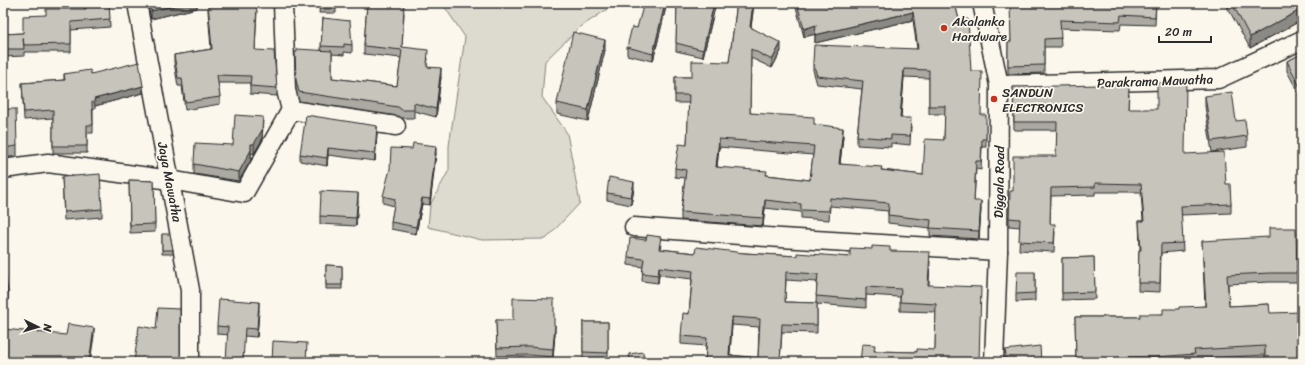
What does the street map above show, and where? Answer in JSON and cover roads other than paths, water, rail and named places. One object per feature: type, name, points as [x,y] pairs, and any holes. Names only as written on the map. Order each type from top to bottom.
[{"type":"street","name":"Jaya Mawatha","points":[[137,3],[190,290],[190,362]]},
{"type":"street","points":[[3,169],[48,163],[170,180],[244,193],[291,110],[286,90],[283,3]]},
{"type":"street","name":"Diggala Road","points":[[982,3],[999,85],[998,250],[994,362]]},
{"type":"street","name":"Parakrama Mawatha","points":[[999,85],[1218,79],[1302,40]]},
{"type":"street","points":[[291,110],[396,126]]},
{"type":"street","points":[[634,227],[773,237],[998,250]]},
{"type":"place","name":"Akalanka Hardware","points":[[944,28]]},
{"type":"place","name":"SANDUN ELECTRONICS","points":[[994,99]]}]
